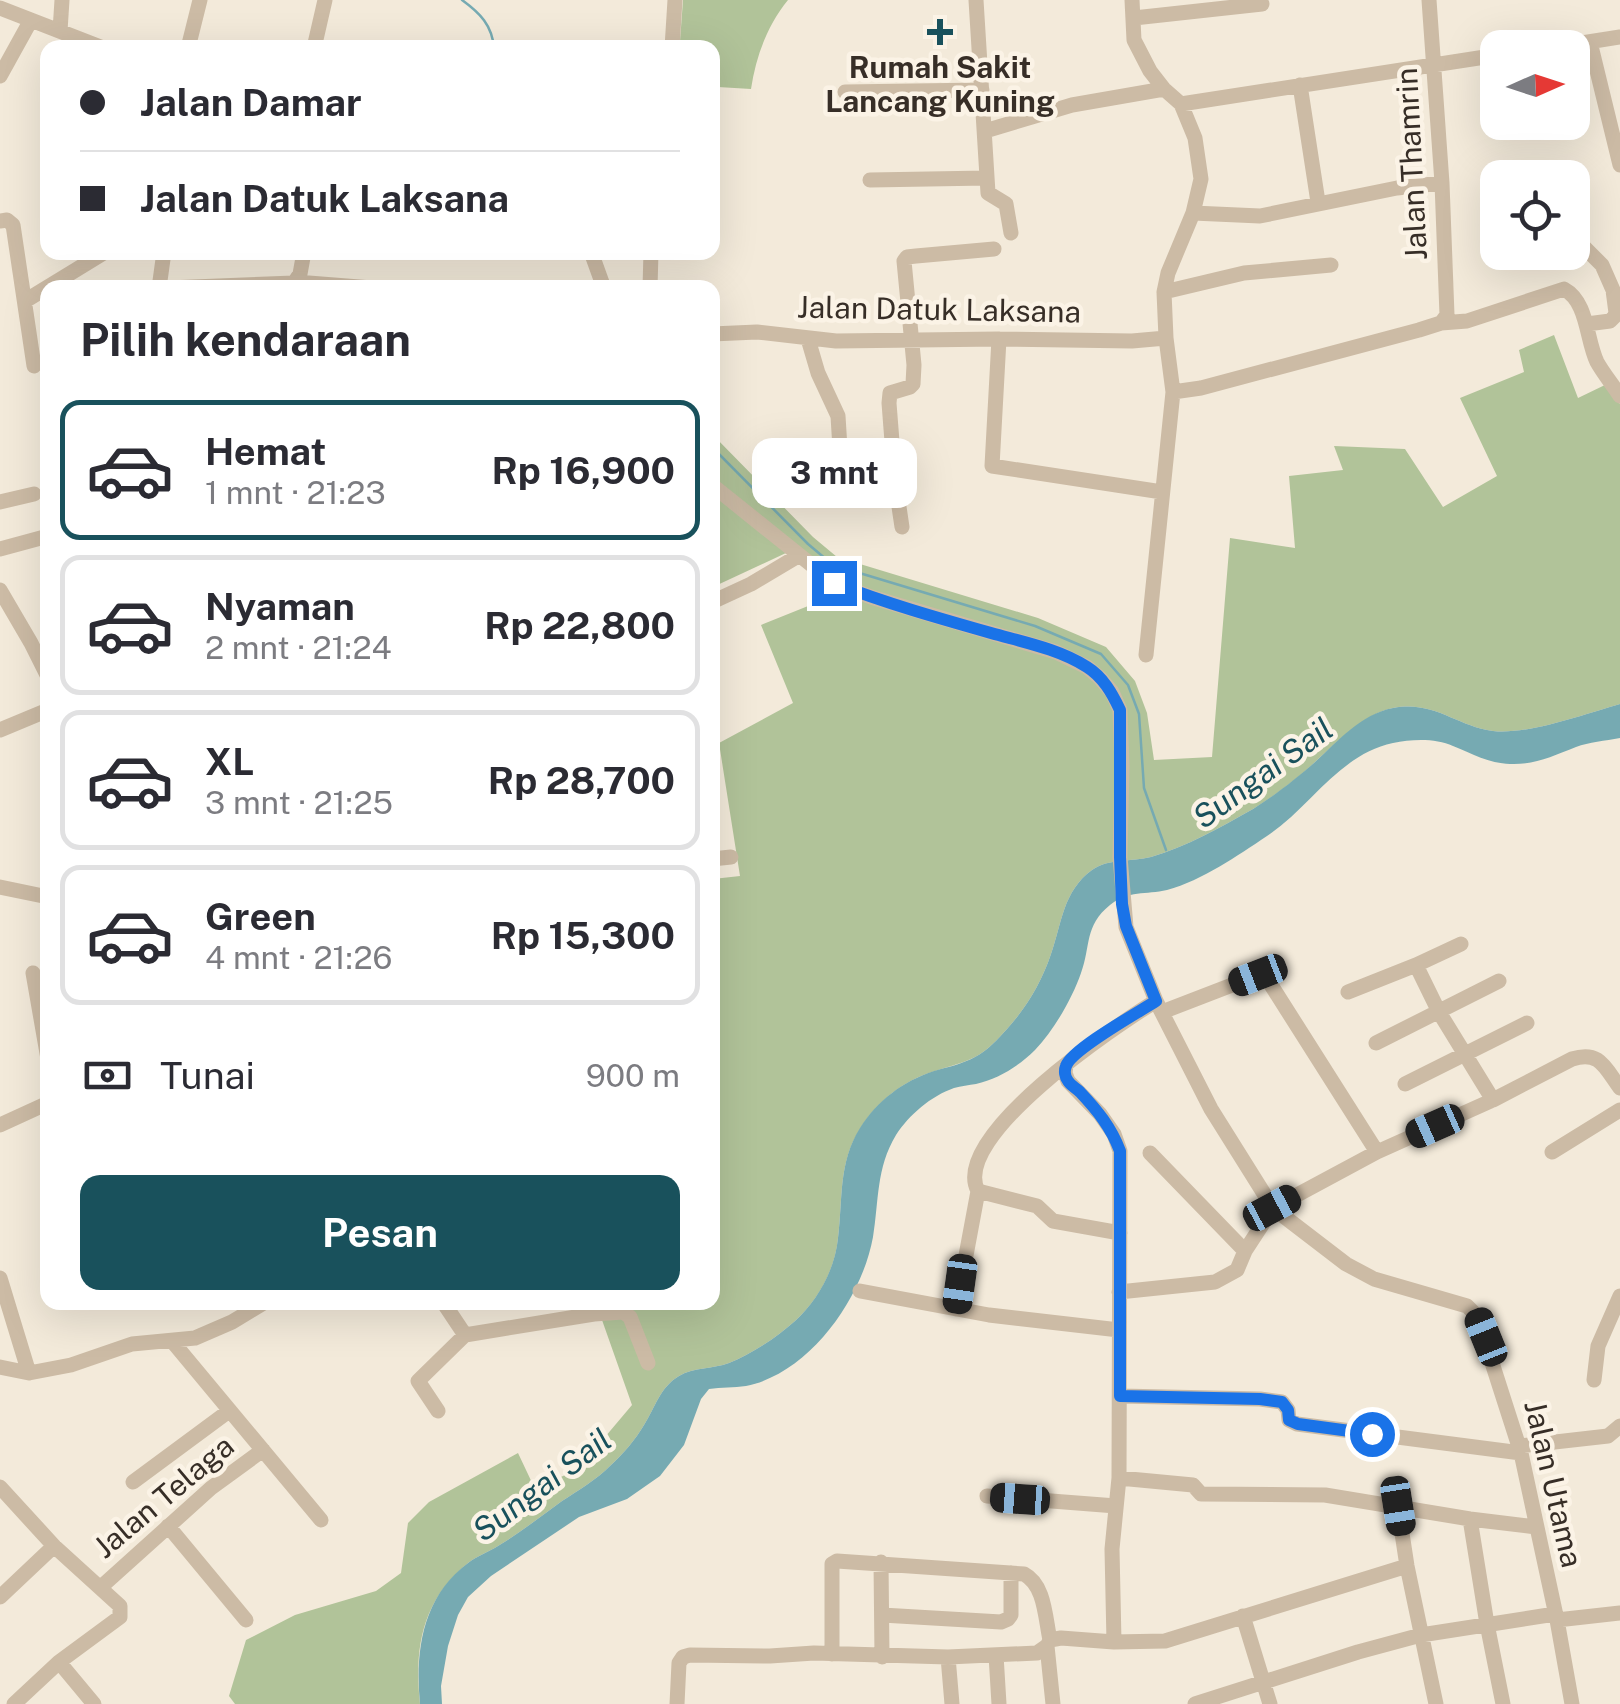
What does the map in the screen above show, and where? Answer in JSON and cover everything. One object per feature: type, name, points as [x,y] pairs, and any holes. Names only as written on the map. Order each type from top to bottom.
[{"type":"street","points":[[60,31],[62,0]]},
{"type":"street","points":[[190,40],[200,0]]},
{"type":"street","points":[[316,40],[325,0]]},
{"type":"street","points":[[672,40],[675,0]]},
{"type":"street","points":[[976,0],[988,193],[1006,204],[1012,233]]},
{"type":"street","points":[[1132,0],[1134,40],[1164,89],[1182,104],[1195,138],[1202,178],[1164,292],[1173,392],[1146,655]]},
{"type":"street","name":"Jalan Thamrin","points":[[1429,0],[1447,315],[1441,323]]},
{"type":"street","points":[[1134,18],[1262,4]]},
{"type":"street","points":[[0,8],[82,40]]},
{"type":"street","points":[[0,76],[31,20]]},
{"type":"street","points":[[1620,37],[1590,42],[1620,165]]},
{"type":"street","points":[[1182,104],[1480,58]]},
{"type":"street","points":[[1300,85],[1318,202]]},
{"type":"street","points":[[985,131],[1072,105],[1164,89]]},
{"type":"street","points":[[845,92],[982,90]]},
{"type":"street","points":[[870,180],[987,178]]},
{"type":"street","points":[[1193,213],[1260,216],[1318,202],[1442,183]]},
{"type":"street","points":[[0,220],[13,225],[34,366]]},
{"type":"street","points":[[902,527],[889,396],[913,384],[904,261],[907,257],[994,250]]},
{"type":"street","points":[[1587,324],[1610,321],[1616,312],[1613,290],[1602,265],[1590,253]]},
{"type":"street","points":[[58,280],[92,260]]},
{"type":"street","points":[[1164,292],[1244,273],[1330,265]]},
{"type":"street","points":[[1173,392],[1202,388],[1441,323],[1467,321],[1564,289],[1571,292],[1587,324],[1596,360],[1620,396]]},
{"type":"street","points":[[25,300],[40,291]]},
{"type":"street","name":"Jalan Datuk Laksana","points":[[720,334],[757,332],[808,340],[911,342],[1166,338]]},
{"type":"street","points":[[998,339],[992,466],[1162,492]]},
{"type":"street","points":[[808,340],[838,416],[843,498]]},
{"type":"street","points":[[720,492],[798,556],[720,598]]},
{"type":"street","points":[[0,502],[34,494]]},
{"type":"street","points":[[0,548],[40,538]]},
{"type":"street","name":"Jalan Utama","points":[[798,556],[834,583],[871,598],[1056,652],[1088,667],[1112,692],[1120,710],[1122,904],[1126,926],[1159,1006],[1211,1108],[1272,1208],[1346,1264],[1374,1280],[1467,1306],[1478,1316],[1520,1450],[1572,1704]]},
{"type":"street","points":[[0,590],[40,660]]},
{"type":"street","points":[[0,730],[40,713]]},
{"type":"street","points":[[720,858],[731,857]]},
{"type":"street","points":[[0,887],[40,895]]},
{"type":"street","points":[[1348,992],[1461,944]]},
{"type":"street","points":[[1416,965],[1439,1012],[1493,1100]]},
{"type":"street","points":[[33,973],[40,1013]]},
{"type":"street","points":[[956,1309],[978,1191],[974,1180],[981,1149],[1066,1064],[1107,1032],[1159,1006],[1258,975],[1266,978],[1378,1152]]},
{"type":"street","points":[[1376,1043],[1499,981]]},
{"type":"street","points":[[1405,1084],[1527,1023]]},
{"type":"street","points":[[1119,1292],[1214,1282],[1236,1270],[1272,1208],[1378,1152],[1572,1059],[1584,1055],[1598,1059],[1620,1088]]},
{"type":"street","points":[[1066,1064],[1068,1081],[1100,1114],[1120,1151],[1119,1478],[1112,1549],[1114,1642]]},
{"type":"street","points":[[0,1125],[40,1107]]},
{"type":"street","points":[[1552,1152],[1620,1110]]},
{"type":"street","points":[[1150,1153],[1245,1251]]},
{"type":"street","points":[[978,1191],[1037,1206],[1053,1221],[1120,1233]]},
{"type":"street","points":[[0,1278],[29,1373]]},
{"type":"street","points":[[860,1291],[990,1316],[1120,1330]]},
{"type":"street","points":[[1594,1380],[1598,1346],[1620,1296]]},
{"type":"street","points":[[0,1367],[29,1373],[71,1365],[132,1344],[201,1336],[250,1310]]},
{"type":"street","points":[[448,1310],[465,1336]]},
{"type":"street","points":[[438,1411],[418,1381],[465,1336],[622,1312],[630,1318],[648,1363]]},
{"type":"street","name":"Jalan Telaga","points":[[172,1342],[321,1520]]},
{"type":"street","points":[[1120,1396],[1260,1399],[1282,1402],[1289,1420],[1298,1424],[1520,1450],[1608,1436],[1620,1426]]},
{"type":"street","points":[[132,1482],[229,1411]]},
{"type":"street","name":"Jalan Telaga","points":[[101,1587],[212,1488],[263,1450]]},
{"type":"street","points":[[1119,1478],[1193,1485],[1201,1494],[1325,1495],[1536,1527]]},
{"type":"street","points":[[0,1487],[54,1546],[120,1606],[120,1617],[59,1662],[14,1704]]},
{"type":"street","points":[[987,1496],[1116,1506]]},
{"type":"street","points":[[1398,1506],[1436,1704]]},
{"type":"street","points":[[1470,1518],[1504,1704]]},
{"type":"street","points":[[168,1526],[246,1620]]},
{"type":"street","points":[[0,1597],[54,1546]]},
{"type":"street","points":[[832,1654],[832,1564],[837,1561],[1024,1574],[1034,1579],[1039,1589],[1049,1643],[1053,1704]]},
{"type":"street","points":[[882,1562],[882,1656]]},
{"type":"street","points":[[677,1704],[679,1663],[683,1657],[948,1657],[1037,1653],[1062,1638],[1165,1641],[1407,1566]]},
{"type":"street","points":[[882,1615],[1001,1622],[1011,1614],[1011,1573]]},
{"type":"street","points":[[1195,1704],[1421,1635],[1487,1624],[1620,1613]]},
{"type":"street","points":[[1242,1616],[1270,1704]]},
{"type":"street","points":[[996,1655],[999,1704]]},
{"type":"street","points":[[948,1657],[952,1704]]},
{"type":"street","points":[[59,1662],[94,1704]]},
{"type":"green space","points":[[683,0],[788,0],[764,42],[751,89],[720,87],[720,40],[680,40]]},
{"type":"green space","points":[[1554,335],[1578,398],[1607,384],[1620,404],[1620,704],[1556,723],[1507,731],[1480,728],[1421,708],[1382,711],[1351,730],[1277,793],[1228,823],[1164,853],[1092,870],[1069,898],[1043,974],[1007,1029],[975,1057],[906,1083],[866,1120],[848,1155],[833,1262],[824,1284],[803,1313],[746,1355],[723,1365],[685,1373],[672,1381],[633,1441],[605,1470],[452,1577],[424,1626],[418,1664],[420,1704],[235,1704],[229,1696],[246,1640],[295,1615],[376,1591],[401,1573],[408,1523],[429,1502],[518,1453],[535,1489],[578,1469],[632,1405],[598,1310],[720,1310],[720,878],[740,876],[720,742],[793,703],[761,625],[838,594],[786,553],[720,584],[720,442],[837,557],[1038,618],[1106,647],[1135,681],[1147,713],[1154,760],[1212,757],[1230,538],[1295,548],[1289,476],[1343,470],[1334,446],[1405,449],[1443,507],[1497,476],[1460,398],[1524,372],[1519,350]]},
{"type":"water","name":"Sungai Sail","points":[[1620,704],[1620,738],[1581,745],[1528,763],[1495,762],[1432,740],[1374,749],[1341,770],[1283,824],[1219,867],[1180,886],[1130,895],[1110,905],[1092,929],[1068,1004],[1035,1050],[1000,1075],[937,1096],[914,1113],[896,1135],[882,1172],[867,1260],[845,1308],[829,1330],[791,1366],[769,1378],[746,1386],[709,1389],[701,1399],[684,1445],[660,1476],[627,1499],[579,1517],[491,1576],[468,1597],[448,1646],[442,1704],[420,1704],[421,1646],[440,1592],[471,1561],[514,1536],[605,1470],[633,1441],[672,1381],[685,1373],[723,1365],[746,1355],[803,1313],[818,1294],[833,1261],[845,1168],[860,1128],[874,1109],[901,1086],[975,1057],[1007,1029],[1043,974],[1069,898],[1082,878],[1106,864],[1164,853],[1228,823],[1277,793],[1351,729],[1381,711],[1421,708],[1480,728],[1507,731],[1556,723]]},
{"type":"waterway","points":[[462,0],[484,20],[492,40]]},
{"type":"waterway","points":[[720,455],[833,565],[1035,626],[1101,654],[1128,685],[1139,714],[1144,788],[1166,850]]},
{"type":"place","name":"Rumah Sakit Lancang Kuning","points":[[940,32]]},
{"type":"route","points":[[834,583],[871,598],[1056,652],[1088,667],[1112,692],[1120,710],[1122,904],[1126,926],[1156,1001],[1074,1057],[1066,1064],[1065,1073],[1100,1114],[1120,1151],[1120,1396],[1282,1402],[1289,1420],[1298,1424],[1372,1434]]}]
